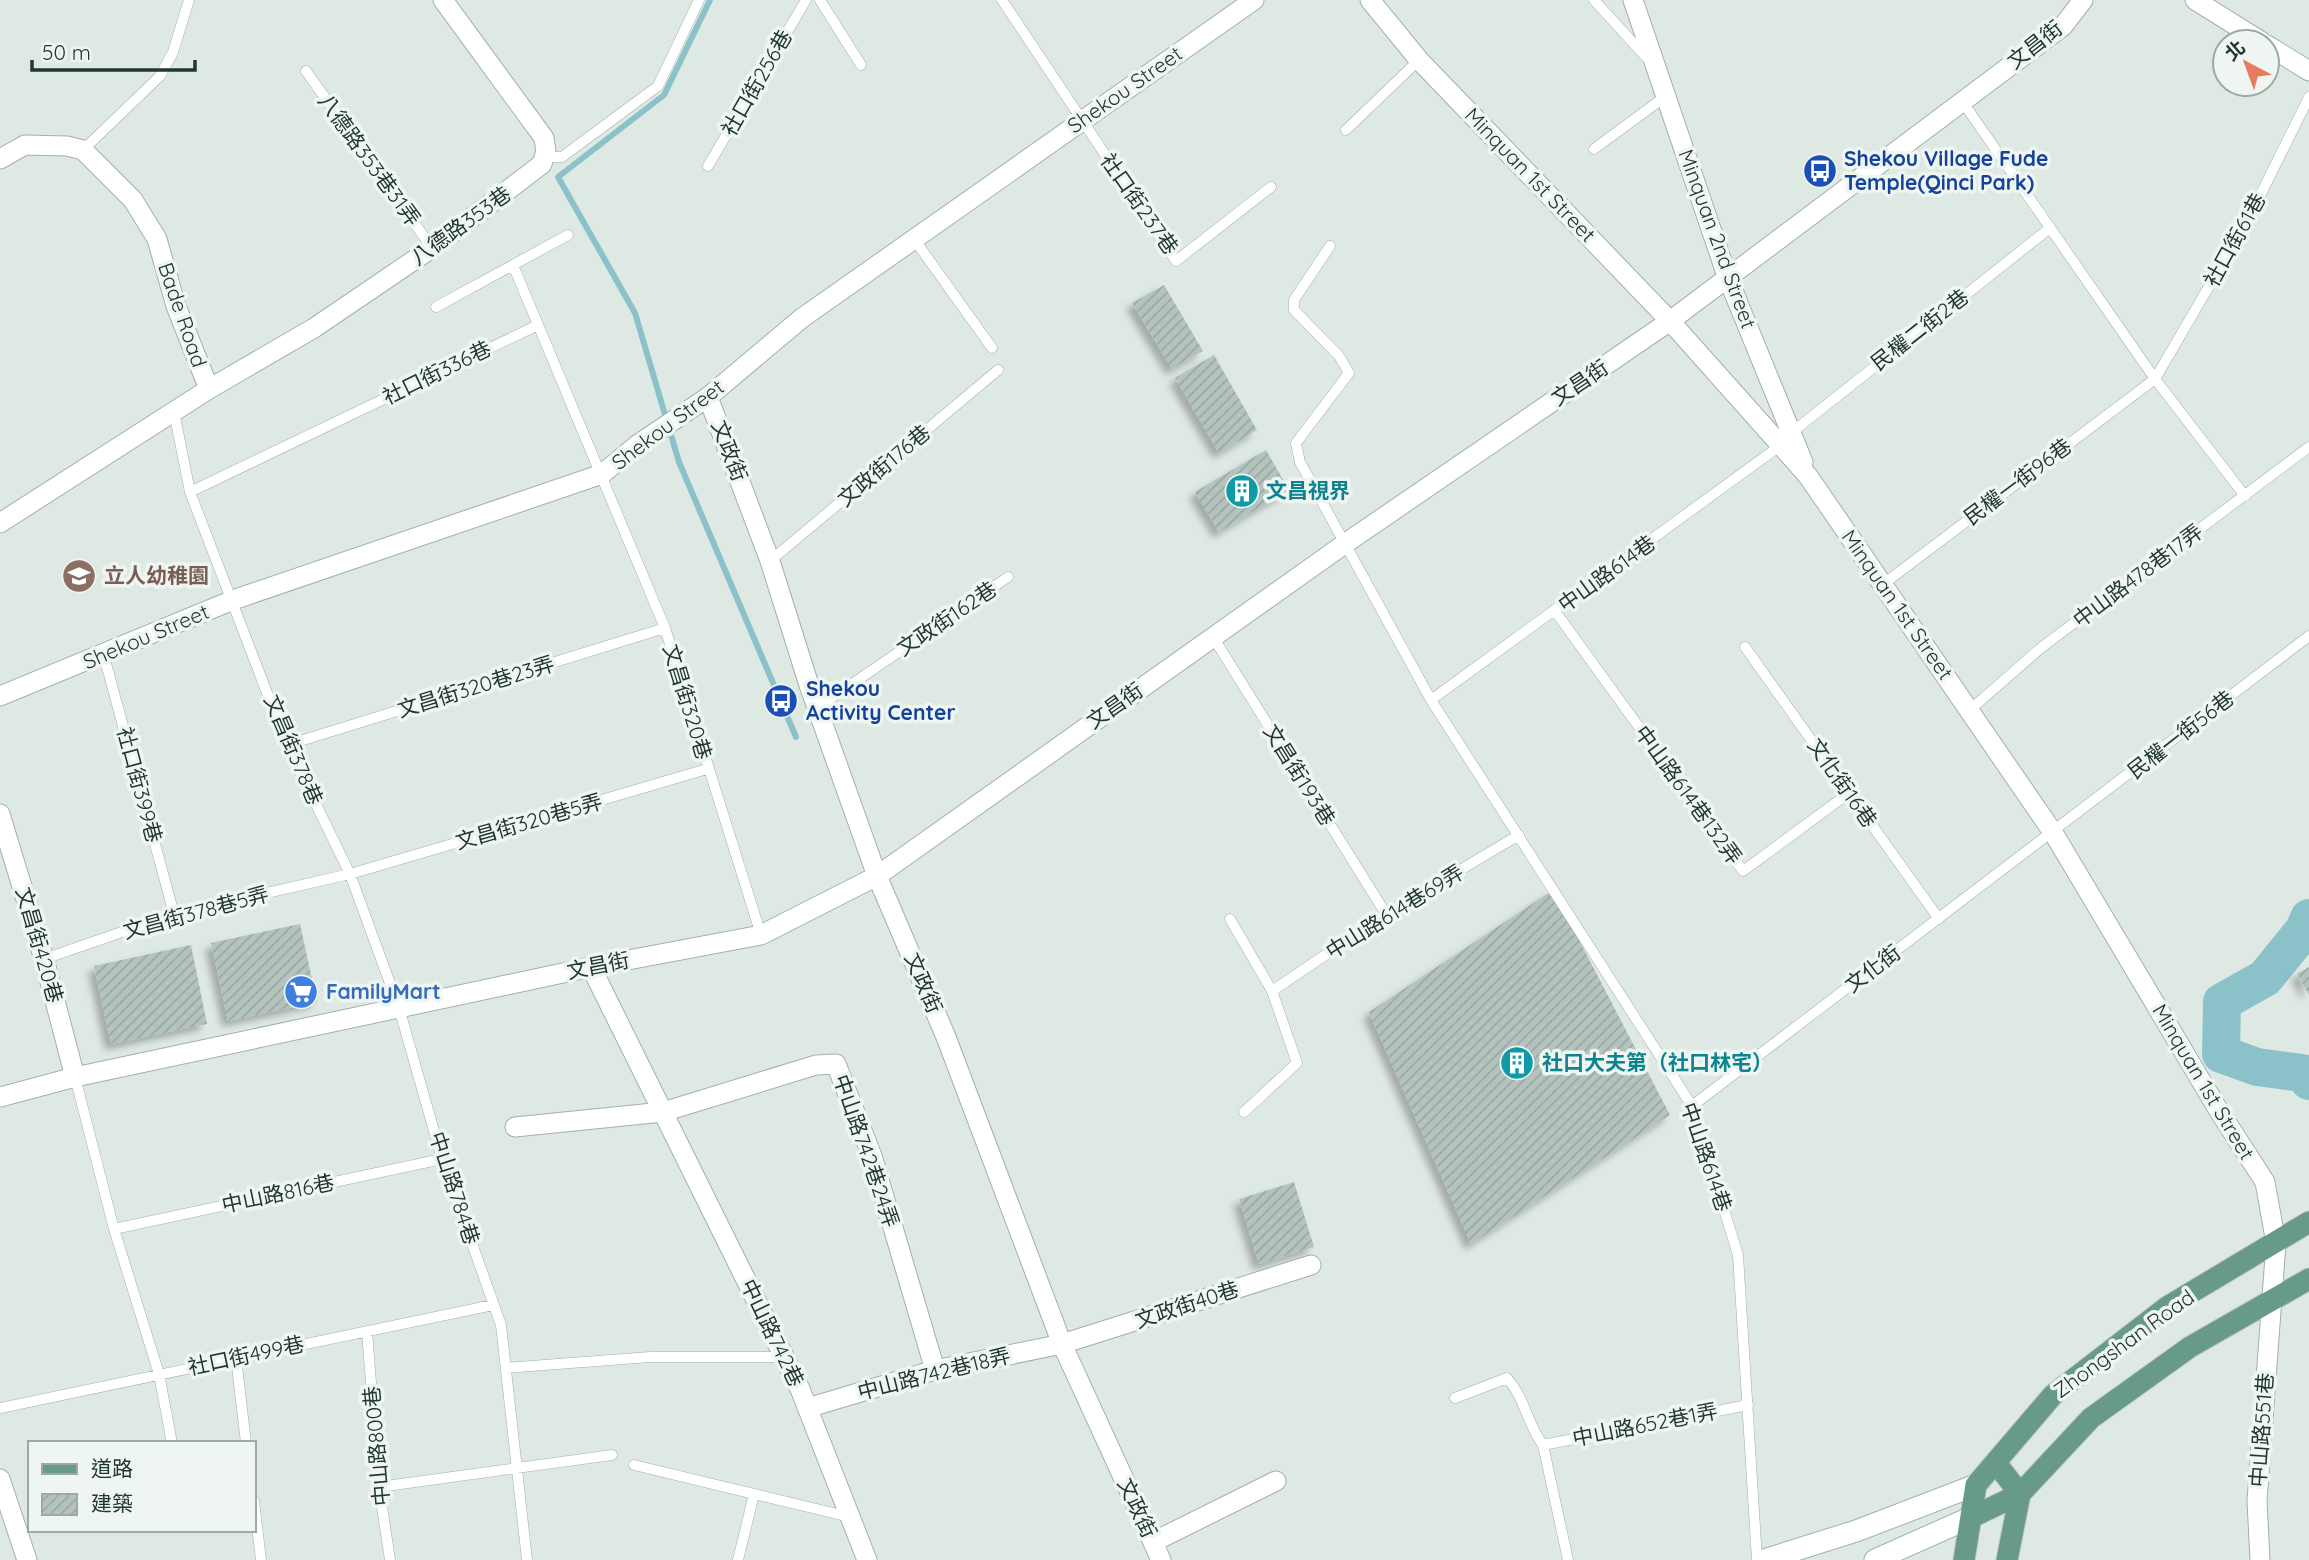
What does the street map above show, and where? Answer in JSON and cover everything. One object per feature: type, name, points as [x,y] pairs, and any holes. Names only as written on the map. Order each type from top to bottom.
[{"type":"main road","name":"Zhongshan Road","points":[[1976,1485],[2053,1395],[2106,1352],[2167,1307],[2309,1222]]},
{"type":"main road","name":"Zhongshan Road","points":[[1974,1516],[2021,1494],[2091,1418],[2190,1347],[2309,1279]]},
{"type":"main road","points":[[1996,1463],[2021,1494],[2007,1560]]},
{"type":"main road","points":[[1964,1560],[1974,1516],[1976,1485]]},
{"type":"street","points":[[443,0],[544,138],[545,157]]},
{"type":"street","name":"Shekou Street","points":[[0,696],[104,656],[233,600],[602,474],[708,397],[802,318],[1254,0]]},
{"type":"street","name":"Minquan 1st Street","points":[[1370,0],[1419,60],[1786,439],[1882,586],[1971,709],[2054,834],[2219,1111],[2265,1182],[2276,1242],[2272,1300]]},
{"type":"street","name":"Minquan 2nd Street","points":[[1633,0],[1786,439]]},
{"type":"street","name":"文昌街","points":[[0,1097],[75,1077],[591,967],[761,934],[877,876],[1343,545],[1670,321],[2063,26],[2083,0]]},
{"type":"street","points":[[2195,0],[2240,28]]},
{"type":"street","points":[[2281,54],[2309,71]]},
{"type":"street","points":[[0,159],[25,145],[67,146],[83,150]]},
{"type":"street","name":"Bade Road","points":[[0,523],[209,389],[176,306],[150,225],[133,200],[83,150]]},
{"type":"street","name":"八德路353巷","points":[[209,389],[314,328],[432,248],[537,169],[545,157]]},
{"type":"street","name":"文政街","points":[[708,397],[771,561],[817,708],[877,876],[946,1037],[1062,1344],[1157,1551]]},
{"type":"street","name":"文昌街420巷","points":[[0,814],[5,846],[44,959],[75,1077]]},
{"type":"street","name":"中山路742巷","points":[[591,967],[784,1357],[867,1560]]},
{"type":"street","name":"中山路742巷24弄","points":[[663,1112],[816,1065],[836,1064],[872,1156],[935,1370]]},
{"type":"street","points":[[515,1127],[663,1112]]},
{"type":"street","name":"文政街40巷","points":[[1062,1344],[1311,1265]]},
{"type":"street","name":"中山路551巷","points":[[2260,1560],[2257,1501],[2272,1300]]},
{"type":"street","name":"中山路742巷18弄","points":[[807,1408],[935,1370],[1062,1344]]},
{"type":"street","points":[[0,1479],[6,1513],[27,1560]]},
{"type":"street","points":[[1157,1551],[1276,1481]]},
{"type":"street","name":"Zhongshan Road","points":[[1764,1560],[1856,1531],[1976,1485]]},
{"type":"street","name":"Zhongshan Road","points":[[1875,1560],[1974,1516]]},
{"type":"lane","points":[[83,150],[160,76],[173,52],[189,0]]},
{"type":"lane","points":[[545,157],[562,157],[658,86],[699,0]]},
{"type":"lane","name":"社口街256巷","points":[[708,166],[806,0]]},
{"type":"lane","points":[[820,0],[861,65]]},
{"type":"lane","points":[[1002,0],[1081,121]]},
{"type":"lane","points":[[1594,0],[1658,70]]},
{"type":"lane","points":[[1346,130],[1419,60]]},
{"type":"lane","name":"八德路353巷31弄","points":[[306,71],[432,248]]},
{"type":"lane","points":[[1594,149],[1666,95]]},
{"type":"lane","name":"社口街61巷","points":[[2155,379],[2250,216],[2309,97]]},
{"type":"lane","points":[[1962,101],[2155,379],[2245,496]]},
{"type":"lane","name":"社口街237巷","points":[[1081,121],[1176,261],[1271,187]]},
{"type":"lane","name":"民權二街2巷","points":[[1786,439],[2050,228]]},
{"type":"lane","points":[[436,307],[568,235]]},
{"type":"lane","points":[[914,239],[992,348]]},
{"type":"lane","name":"中山路614巷","points":[[1330,246],[1294,300],[1294,310],[1339,356],[1349,373],[1296,443],[1300,462],[1343,545],[1431,700],[1692,1106],[1738,1255],[1757,1560]]},
{"type":"lane","points":[[513,265],[602,474]]},
{"type":"lane","name":"社口街336巷","points":[[190,492],[538,325]]},
{"type":"lane","name":"文政街176巷","points":[[771,561],[998,370]]},
{"type":"lane","name":"民權一街96巷","points":[[1882,586],[2155,379]]},
{"type":"lane","name":"文昌街378巷","points":[[174,411],[190,492],[287,746],[350,874],[399,1008]]},
{"type":"lane","name":"中山路614巷","points":[[1431,700],[1786,439]]},
{"type":"lane","name":"中山路478巷17弄","points":[[1971,709],[2042,647],[2309,447]]},
{"type":"lane","name":"文昌街320巷","points":[[602,474],[665,628],[707,769],[761,934]]},
{"type":"lane","name":"文政街162巷","points":[[817,708],[1008,577]]},
{"type":"lane","name":"中山路614巷132弄","points":[[1555,611],[1743,871],[1849,793]]},
{"type":"lane","name":"文昌街320巷23弄","points":[[287,746],[665,628]]},
{"type":"lane","name":"民權一街56巷","points":[[2054,834],[2309,636]]},
{"type":"lane","name":"文昌街193巷","points":[[1213,637],[1386,914]]},
{"type":"lane","name":"文化街16巷","points":[[1745,647],[1939,919]]},
{"type":"lane","name":"社口街399巷","points":[[104,656],[174,914]]},
{"type":"lane","name":"文昌街320巷5弄","points":[[350,874],[707,769]]},
{"type":"lane","name":"文化街","points":[[1692,1106],[2054,834]]},
{"type":"lane","name":"中山路614巷69弄","points":[[1272,991],[1386,914],[1519,835]]},
{"type":"lane","name":"文昌街378巷5弄","points":[[44,959],[174,914],[350,874]]},
{"type":"lane","points":[[1230,919],[1272,991],[1297,1063],[1244,1112]]},
{"type":"lane","name":"中山路784巷","points":[[399,1008],[442,1159],[501,1325],[527,1560]]},
{"type":"lane","points":[[75,1077],[114,1229],[159,1374],[172,1441]]},
{"type":"lane","name":"中山路816巷","points":[[114,1229],[442,1159]]},
{"type":"lane","name":"社口街499巷","points":[[0,1408],[493,1306]]},
{"type":"lane","name":"中山路800巷","points":[[368,1331],[379,1488],[390,1560]]},
{"type":"lane","points":[[506,1368],[650,1357],[784,1357]]},
{"type":"lane","points":[[236,1358],[247,1441]]},
{"type":"lane","points":[[1455,1398],[1507,1378],[1520,1393],[1532,1431],[1543,1445],[1568,1560]]},
{"type":"lane","name":"中山路652巷1弄","points":[[1543,1445],[1748,1405]]},
{"type":"lane","points":[[379,1488],[516,1466],[612,1455]]},
{"type":"lane","points":[[634,1465],[850,1517]]},
{"type":"lane","points":[[738,1560],[754,1494]]},
{"type":"lane","points":[[256,1518],[261,1560]]},
{"type":"building","points":[[1164,285],[1203,351],[1172,369],[1132,303]]},
{"type":"building","points":[[1214,355],[1257,430],[1219,453],[1175,378]]},
{"type":"building","name":"文昌視界","points":[[1266,450],[1289,490],[1219,532],[1195,492]]},
{"type":"building","name":"社口大夫第（社口林宅）","points":[[1553,890],[1670,1115],[1471,1244],[1369,1012]]},
{"type":"building","points":[[300,924],[317,1002],[228,1021],[211,943]]},
{"type":"building","points":[[191,945],[207,1024],[111,1044],[94,966]]},
{"type":"building","points":[[2309,967],[2309,995],[2297,974]]},
{"type":"building","points":[[1294,1182],[1314,1247],[1259,1264],[1239,1199]]},
{"type":"waterway","points":[[710,0],[664,95],[558,177],[635,313],[679,462],[796,737]]},
{"type":"waterway","points":[[2309,918],[2304,930],[2265,978],[2222,1002],[2221,1054],[2257,1067],[2302,1073],[2309,1081]]},
{"type":"place","name":"Shekou Village Fude Temple(Qinci Park)","points":[[1820,171]]},
{"type":"place","name":"文昌視界","points":[[1242,491]]},
{"type":"place","name":"立人幼稚園","points":[[79,576]]},
{"type":"place","name":"Shekou Activity Center","points":[[781,701]]},
{"type":"place","name":"FamilyMart","points":[[301,992]]},
{"type":"place","name":"社口大夫第（社口林宅）","points":[[1517,1063]]}]
